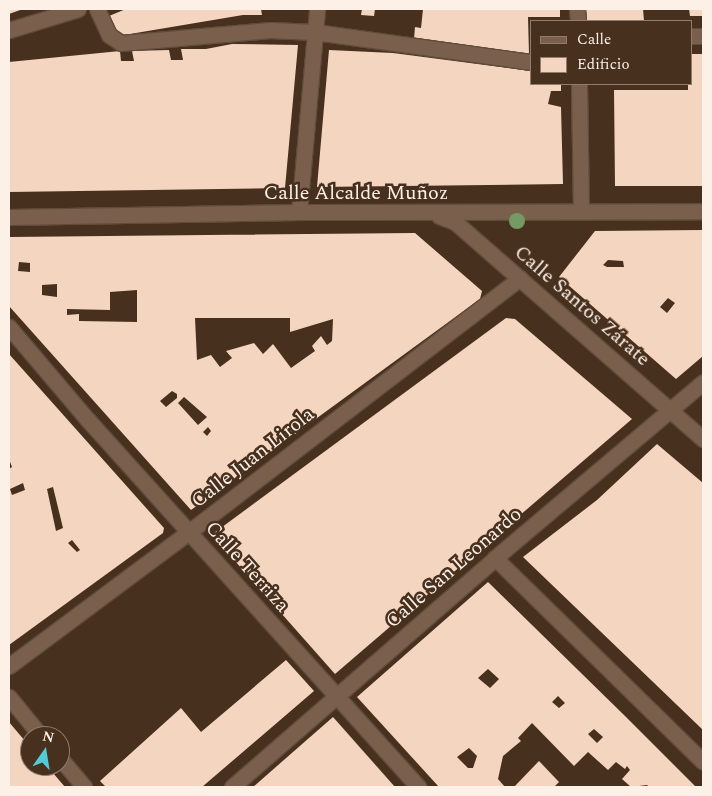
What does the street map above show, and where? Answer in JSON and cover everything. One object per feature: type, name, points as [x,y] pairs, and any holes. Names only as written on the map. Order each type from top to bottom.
[{"type":"street","points":[[9,30],[52,13],[78,9]]},
{"type":"street","points":[[97,9],[109,35],[122,43],[257,30],[315,32],[530,62]]},
{"type":"street","points":[[299,212],[317,9]]},
{"type":"street","points":[[579,85],[581,211]]},
{"type":"street","name":"Calle Alcalde Muñoz","points":[[9,217],[299,212],[703,211]]},
{"type":"street","points":[[469,234],[466,218],[476,212]]},
{"type":"street","name":"Calle Santos Zárate","points":[[428,213],[455,222],[703,439]]},
{"type":"street","name":"Calle Juan Lirola","points":[[9,666],[190,532],[520,278]]},
{"type":"street","name":"Calle Terriza","points":[[9,327],[88,420],[418,787]]},
{"type":"street","name":"Calle San Leonardo","points":[[232,787],[495,558],[703,382]]},
{"type":"street","points":[[495,558],[703,762]]},
{"type":"street","points":[[9,697],[33,726]]},
{"type":"street","points":[[70,770],[84,787]]},
{"type":"building","points":[[9,9],[23,9],[9,14]]},
{"type":"building","points":[[126,9],[261,9],[262,15],[243,15],[118,36],[109,16]]},
{"type":"building","points":[[362,9],[375,9],[374,16],[361,15]]},
{"type":"building","points":[[423,9],[560,9],[560,17],[528,17],[529,54],[414,39],[415,27],[421,28]]},
{"type":"building","points":[[583,9],[643,9],[644,20],[583,20]]},
{"type":"building","points":[[689,9],[703,9],[703,16],[690,16]]},
{"type":"building","points":[[232,44],[298,45],[285,188],[9,192],[9,62],[120,51],[121,61],[134,61],[132,51],[169,50],[171,60],[183,60],[181,49],[206,49]]},
{"type":"building","points":[[329,50],[393,53],[530,71],[530,85],[561,85],[561,91],[551,91],[548,104],[561,107],[563,184],[317,187]]},
{"type":"building","points":[[692,54],[703,54],[703,186],[615,186],[614,90],[688,90],[688,85],[692,85]]},
{"type":"building","points":[[703,230],[703,356],[676,379],[559,277],[595,231]],"holes":[[[608,260],[623,261],[624,267],[607,267],[603,265]],[[668,298],[675,303],[667,313],[660,307]]]},
{"type":"building","points":[[415,233],[482,291],[480,299],[191,510],[9,306],[9,237]],"holes":[[[19,262],[30,263],[30,272],[18,271]],[[57,284],[57,297],[42,295],[42,285]],[[137,290],[137,322],[79,321],[79,314],[67,315],[67,309],[110,310],[110,292]],[[195,318],[290,318],[290,332],[333,319],[332,341],[327,345],[321,336],[312,346],[315,351],[291,368],[273,344],[263,354],[254,343],[226,351],[232,358],[220,367],[211,355],[197,360]],[[172,391],[177,394],[177,398],[166,407],[160,401]],[[184,397],[207,417],[198,425],[178,403]],[[208,427],[211,431],[207,436],[203,432]]]},
{"type":"building","points":[[506,318],[515,319],[632,419],[335,674],[213,536],[214,533]]},
{"type":"building","points":[[9,354],[164,528],[163,533],[9,645],[9,469],[12,467],[9,459]],"holes":[[[23,483],[25,490],[12,495],[10,489]],[[53,487],[63,528],[56,531],[47,489]],[[72,540],[80,550],[77,552],[68,543]]]},
{"type":"building","points":[[657,444],[703,483],[703,730],[523,557],[597,500]]},
{"type":"building","points":[[488,582],[696,787],[649,787],[647,785],[631,787],[622,779],[630,770],[627,766],[625,769],[616,762],[608,770],[588,752],[574,766],[532,723],[518,738],[521,741],[503,756],[498,779],[505,787],[439,787],[357,697]],"holes":[[[488,669],[499,679],[490,688],[478,678]],[[558,696],[565,703],[559,708],[552,702]],[[594,729],[603,737],[597,743],[588,734]],[[469,748],[477,756],[473,768],[468,768],[457,757]]]},
{"type":"building","points":[[286,660],[314,691],[202,787],[106,787],[100,781],[181,708],[201,732]]},
{"type":"building","points":[[333,717],[395,787],[253,787]]},
{"type":"building","points":[[9,722],[20,735],[20,776],[56,776],[65,787],[9,787]]},
{"type":"building","points":[[539,761],[559,782],[554,787],[514,787]]}]
